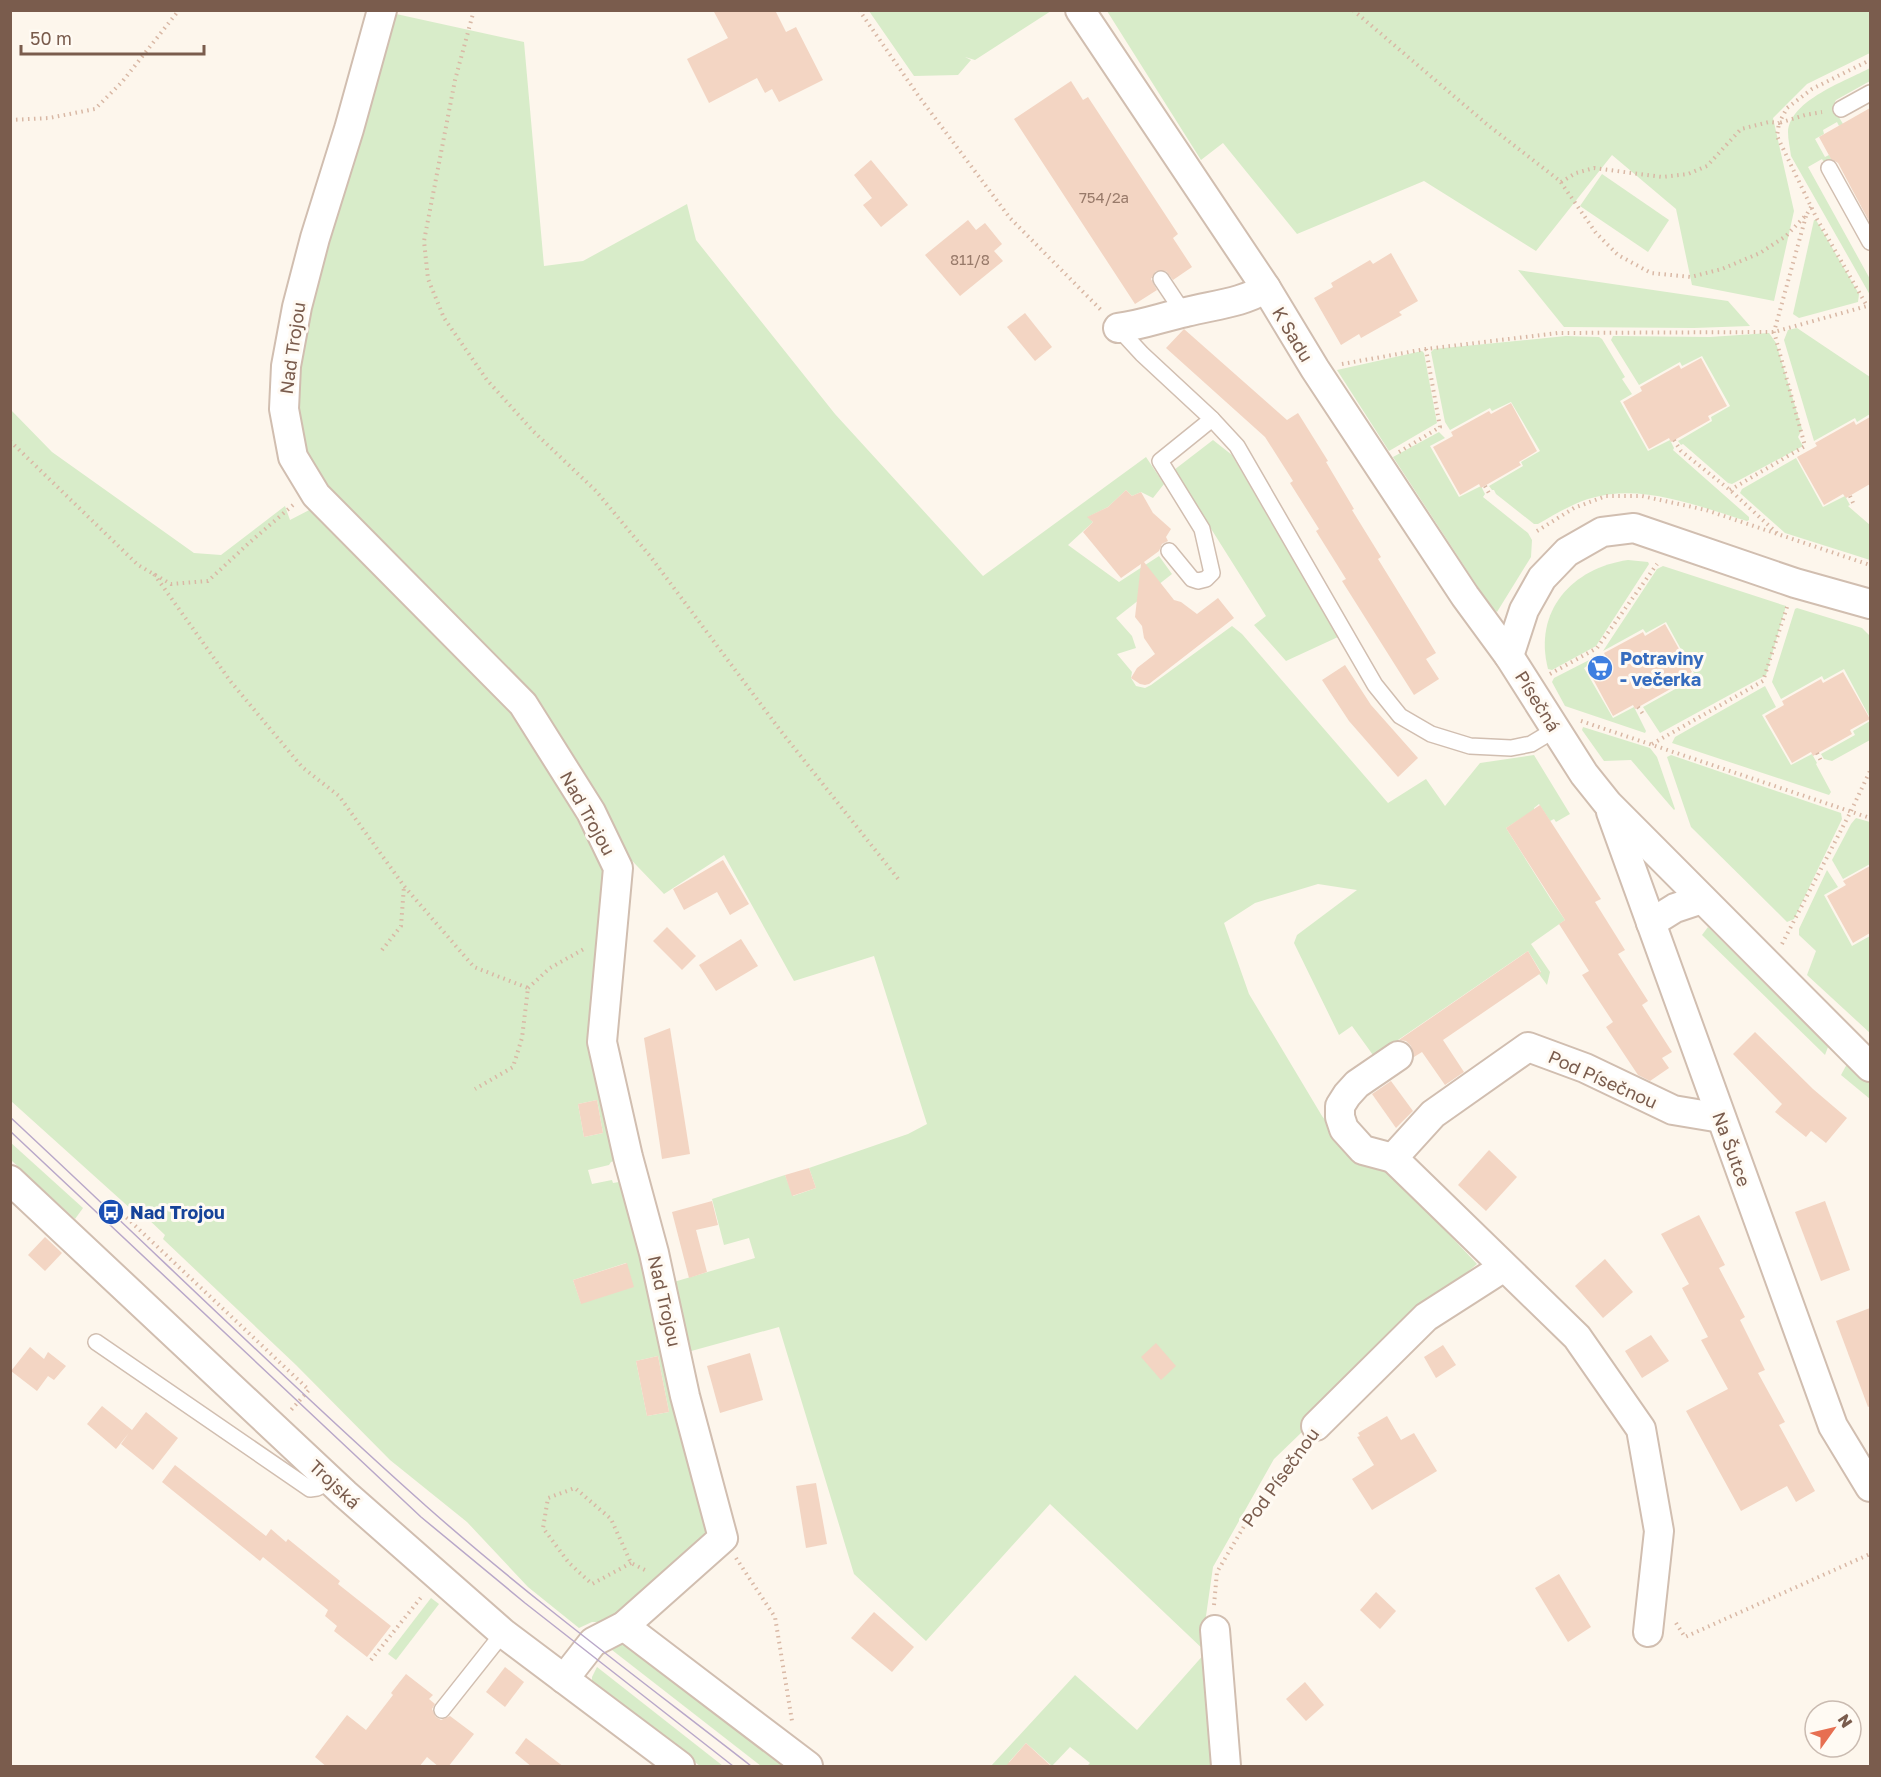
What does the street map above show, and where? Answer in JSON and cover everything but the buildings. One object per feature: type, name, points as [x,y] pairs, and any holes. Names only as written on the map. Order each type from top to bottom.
[{"type":"street","name":"Nad Trojou","points":[[382,10],[297,307],[286,366],[284,409],[293,457],[316,495],[523,704],[591,812],[618,868],[602,1042],[628,1157],[654,1253],[685,1396],[723,1538]]},
{"type":"street","name":"K Sadu","points":[[1080,10],[1266,288],[1315,369],[1464,596],[1509,656]]},
{"type":"street","points":[[1118,328],[1136,326],[1183,312],[1252,297],[1266,288]]},
{"type":"street","name":"Písečná","points":[[1870,604],[1795,583],[1634,528],[1602,532],[1567,552],[1542,578],[1524,610],[1509,656],[1529,686],[1566,724],[1584,774],[1608,804],[1870,1067]]},
{"type":"street","name":"Na Šutce","points":[[1608,804],[1833,1426],[1870,1487]]},
{"type":"street","points":[[1651,923],[1675,908],[1702,899]]},
{"type":"street","name":"Pod Písečnou","points":[[1393,1158],[1432,1114],[1528,1047],[1585,1068],[1673,1110],[1721,1118]]},
{"type":"street","points":[[1398,1056],[1357,1084],[1347,1095],[1340,1106],[1340,1117],[1344,1129],[1363,1150],[1393,1158],[1577,1336],[1641,1429],[1659,1531],[1648,1632]]},
{"type":"street","name":"Trojská","points":[[10,1180],[331,1481],[503,1633],[680,1767]]},
{"type":"street","name":"Pod Písečnou","points":[[1316,1426],[1426,1317],[1504,1267]]},
{"type":"street","points":[[564,1679],[593,1642],[624,1626],[723,1538]]},
{"type":"street","points":[[624,1626],[808,1767]]},
{"type":"street","points":[[1215,1630],[1226,1767]]},
{"type":"lane","points":[[1841,109],[1870,93]]},
{"type":"lane","points":[[1829,168],[1870,242]]},
{"type":"lane","points":[[1161,279],[1183,312]]},
{"type":"lane","points":[[1118,328],[1142,354],[1212,419],[1236,446],[1375,686],[1400,716],[1431,734],[1470,746],[1511,748],[1536,742],[1566,724]]},
{"type":"lane","points":[[1169,550],[1192,579],[1198,581],[1206,579],[1212,573],[1202,529],[1160,461],[1212,419]]},
{"type":"lane","points":[[96,1342],[310,1489],[331,1481]]},
{"type":"lane","points":[[442,1710],[503,1633]]},
{"type":"path","points":[[10,120],[50,118],[95,109],[122,82],[179,10]]},
{"type":"path","points":[[474,10],[455,80],[424,241],[428,279],[444,318],[487,380],[533,431],[596,491],[650,556],[780,730],[899,880]]},
{"type":"path","points":[[859,10],[920,98],[1010,218],[1118,328]]},
{"type":"path","points":[[1353,10],[1489,126],[1561,182],[1596,233],[1618,255],[1651,273],[1691,277],[1722,269],[1760,253],[1786,236],[1811,207]]},
{"type":"path","points":[[1870,60],[1812,89],[1787,108],[1779,123],[1778,136],[1811,207],[1870,312]]},
{"type":"path","points":[[1561,182],[1576,173],[1594,168],[1652,177],[1688,174],[1707,166],[1741,129],[1841,109]]},
{"type":"path","points":[[1730,490],[1805,446],[1774,332],[1807,214]]},
{"type":"path","points":[[1315,369],[1426,349],[1558,333],[1774,332],[1867,306]]},
{"type":"path","points":[[1378,465],[1440,427],[1426,349]]},
{"type":"path","points":[[1674,440],[1681,451],[1730,490],[1780,537]]},
{"type":"path","points":[[10,441],[138,565],[171,584],[208,581],[295,504],[316,495]]},
{"type":"path","points":[[1485,486],[1490,495]]},
{"type":"path","points":[[1850,496],[1854,505]]},
{"type":"path","points":[[1529,686],[1597,648],[1673,541]]},
{"type":"path","points":[[154,574],[231,682],[302,767],[339,796],[404,886],[474,967],[528,988]]},
{"type":"path","points":[[1652,745],[1763,681],[1795,583]]},
{"type":"path","points":[[1638,707],[1643,714]]},
{"type":"path","points":[[1566,724],[1652,745],[1870,818]]},
{"type":"path","points":[[1817,753],[1822,763]]},
{"type":"path","points":[[1770,967],[1870,771]]},
{"type":"path","points":[[382,950],[401,926],[404,886]]},
{"type":"path","points":[[475,1089],[513,1067],[522,1038],[528,988],[550,968],[584,949]]},
{"type":"path","points":[[109,1200],[309,1390],[289,1412]]},
{"type":"path","name":"Pod Písečnou","points":[[1215,1630],[1214,1598],[1217,1572],[1256,1506],[1316,1426]]},
{"type":"path","points":[[631,1563],[592,1584],[569,1563],[543,1528],[548,1498],[575,1488],[611,1519],[631,1563],[672,1583]]},
{"type":"path","points":[[723,1538],[775,1617],[793,1724],[786,1750]]},
{"type":"path","points":[[1673,1618],[1685,1637],[1870,1554]]},
{"type":"path","points":[[372,1660],[429,1587]]},
{"type":"green space","points":[[869,11],[1051,11],[975,60],[965,57],[971,60],[958,75],[914,76]]},
{"type":"green space","points":[[1107,11],[1870,11],[1870,53],[1807,84],[1773,118],[1794,211],[1774,301],[1692,285],[1676,209],[1612,155],[1536,251],[1424,181],[1297,234],[1223,143],[1201,160]]},
{"type":"green space","points":[[387,12],[524,42],[544,266],[583,261],[687,204],[696,240],[835,414],[983,576],[1146,457],[1164,484],[1153,498],[1141,492],[1132,496],[1126,490],[1108,507],[1088,517],[1093,522],[1068,545],[1119,582],[1159,556],[1172,574],[1116,618],[1132,636],[1136,648],[1117,654],[1132,672],[1131,678],[1136,686],[1145,688],[1151,685],[1232,626],[1242,634],[1388,803],[1426,779],[1445,806],[1480,763],[1534,755],[1570,814],[1556,822],[1554,819],[1550,821],[1539,804],[1534,810],[1506,828],[1565,920],[1531,944],[1550,972],[1547,985],[1528,951],[1398,1040],[1378,1062],[1352,1026],[1339,1035],[1294,943],[1297,935],[1357,890],[1318,884],[1255,903],[1224,923],[1249,994],[1322,1116],[1347,1148],[1390,1172],[1477,1264],[1426,1307],[1357,1379],[1274,1459],[1213,1567],[1205,1623],[1215,1766],[1087,1766],[1090,1763],[1070,1747],[1052,1766],[1026,1743],[1009,1762],[1013,1766],[991,1766],[1075,1675],[1137,1730],[1206,1652],[1050,1504],[926,1641],[854,1574],[779,1327],[684,1353],[667,1284],[755,1258],[749,1238],[724,1245],[712,1199],[785,1175],[793,1196],[816,1188],[809,1168],[908,1134],[927,1124],[874,956],[794,981],[724,855],[664,894],[612,840],[528,695],[338,503],[299,439],[294,381],[317,283],[343,194]]},
{"type":"green space","points":[[1870,68],[1870,81],[1836,100],[1835,109],[1843,124],[1839,126],[1837,122],[1823,130],[1824,134],[1815,139],[1825,157],[1829,155],[1833,162],[1825,164],[1822,159],[1808,167],[1870,279],[1870,295],[1791,156],[1788,132],[1791,121],[1798,110],[1808,101]]},
{"type":"green space","points":[[1602,174],[1669,220],[1648,252],[1580,206]]},
{"type":"green space","points":[[1814,220],[1859,294],[1858,302],[1799,318],[1793,314]]},
{"type":"green space","points":[[1518,270],[1728,301],[1750,326],[1564,327]]},
{"type":"green space","points":[[1797,328],[1870,377],[1870,414],[1857,422],[1855,418],[1814,441],[1784,340],[1788,330]]},
{"type":"green space","points":[[1769,333],[1776,343],[1802,429],[1798,437],[1803,446],[1732,484],[1678,441],[1712,421],[1711,417],[1730,406],[1702,356],[1682,366],[1680,362],[1639,385],[1611,340],[1613,336],[1710,337]]},
{"type":"green space","points":[[1566,336],[1602,339],[1625,377],[1622,379],[1632,394],[1620,401],[1648,451],[1670,440],[1673,450],[1749,517],[1749,520],[1668,498],[1628,493],[1608,494],[1588,499],[1534,524],[1492,490],[1489,486],[1523,466],[1521,462],[1540,451],[1511,402],[1492,411],[1490,408],[1450,430],[1445,422],[1431,352],[1434,349]]},
{"type":"green space","points":[[1422,351],[1437,423],[1389,451],[1337,370]]},
{"type":"green space","points":[[11,410],[52,452],[194,553],[221,555],[285,506],[290,520],[317,506],[517,708],[555,770],[606,869],[620,1159],[609,1165],[588,1170],[592,1184],[612,1180],[613,1183],[625,1181],[715,1533],[616,1622],[592,1622],[579,1628],[528,1587],[467,1522],[390,1460],[296,1365],[163,1239],[165,1235],[145,1216],[142,1219],[11,1101]],"holes":[[[597,1100],[603,1133],[584,1137],[578,1104]],[[626,1263],[627,1264],[581,1303],[573,1280]],[[658,1356],[669,1412],[647,1416],[636,1361]]]},
{"type":"green space","points":[[1439,432],[1445,438],[1430,446],[1459,497],[1481,486],[1485,494],[1483,497],[1528,533],[1532,540],[1531,557],[1497,612],[1491,607],[1393,457]]},
{"type":"green space","points":[[1213,440],[1232,455],[1338,637],[1286,661],[1254,625],[1266,616],[1174,470]]},
{"type":"green space","points":[[1796,458],[1823,507],[1845,496],[1850,505],[1848,506],[1870,525],[1870,560],[1785,533],[1740,493],[1742,489]]},
{"type":"green space","points":[[1628,560],[1649,564],[1596,646],[1552,670],[1548,669],[1545,648],[1546,629],[1552,611],[1561,596],[1590,572]]},
{"type":"green space","points":[[1663,566],[1786,606],[1766,675],[1660,733],[1643,707],[1677,688],[1675,684],[1694,673],[1666,622],[1646,633],[1643,629],[1603,651],[1657,569]]},
{"type":"green space","points":[[1797,608],[1862,628],[1870,636],[1870,718],[1844,669],[1824,680],[1822,676],[1781,699],[1772,682]]},
{"type":"green space","points":[[1595,657],[1598,659],[1584,668],[1613,718],[1634,707],[1645,733],[1565,706],[1552,682],[1554,678]]},
{"type":"green space","points":[[1765,686],[1776,707],[1762,715],[1791,765],[1812,754],[1831,792],[1829,795],[1672,743],[1675,737]]},
{"type":"green space","points":[[1870,721],[1870,740],[1832,761],[1824,759],[1821,754],[1855,735],[1853,731]]},
{"type":"green space","points":[[1583,727],[1650,748],[1657,757],[1675,809],[1631,760],[1604,761],[1582,730]]},
{"type":"green space","points":[[1671,755],[1841,813],[1842,819],[1794,919],[1787,922],[1691,827],[1667,757]]},
{"type":"green space","points":[[1856,818],[1870,822],[1870,864],[1843,879],[1832,860]]},
{"type":"green space","points":[[1827,870],[1838,887],[1824,895],[1852,946],[1870,936],[1870,1033],[1807,975],[1816,951],[1799,935],[1799,929]]},
{"type":"green space","points":[[1708,927],[1828,1047],[1825,1055],[1702,935]]},
{"type":"green space","points":[[1847,1064],[1870,1083],[1870,1099],[1841,1075]]},
{"type":"green space","points":[[10,1142],[83,1208],[75,1219],[11,1160]]},
{"type":"green space","points":[[431,1598],[439,1604],[396,1660],[388,1654]]},
{"type":"green space","points":[[621,1645],[632,1645],[798,1766],[761,1766],[612,1650]]},
{"type":"green space","points":[[597,1667],[723,1766],[700,1766],[592,1685],[592,1677]]},
{"type":"tram line","points":[[10,1117],[426,1506],[546,1606],[751,1766]]},
{"type":"tram line","points":[[10,1131],[421,1517],[525,1603],[733,1766]]},
{"type":"place","name":"Potraviny - večerka","points":[[1600,668]]},
{"type":"place","name":"Nad Trojou","points":[[111,1212]]}]
